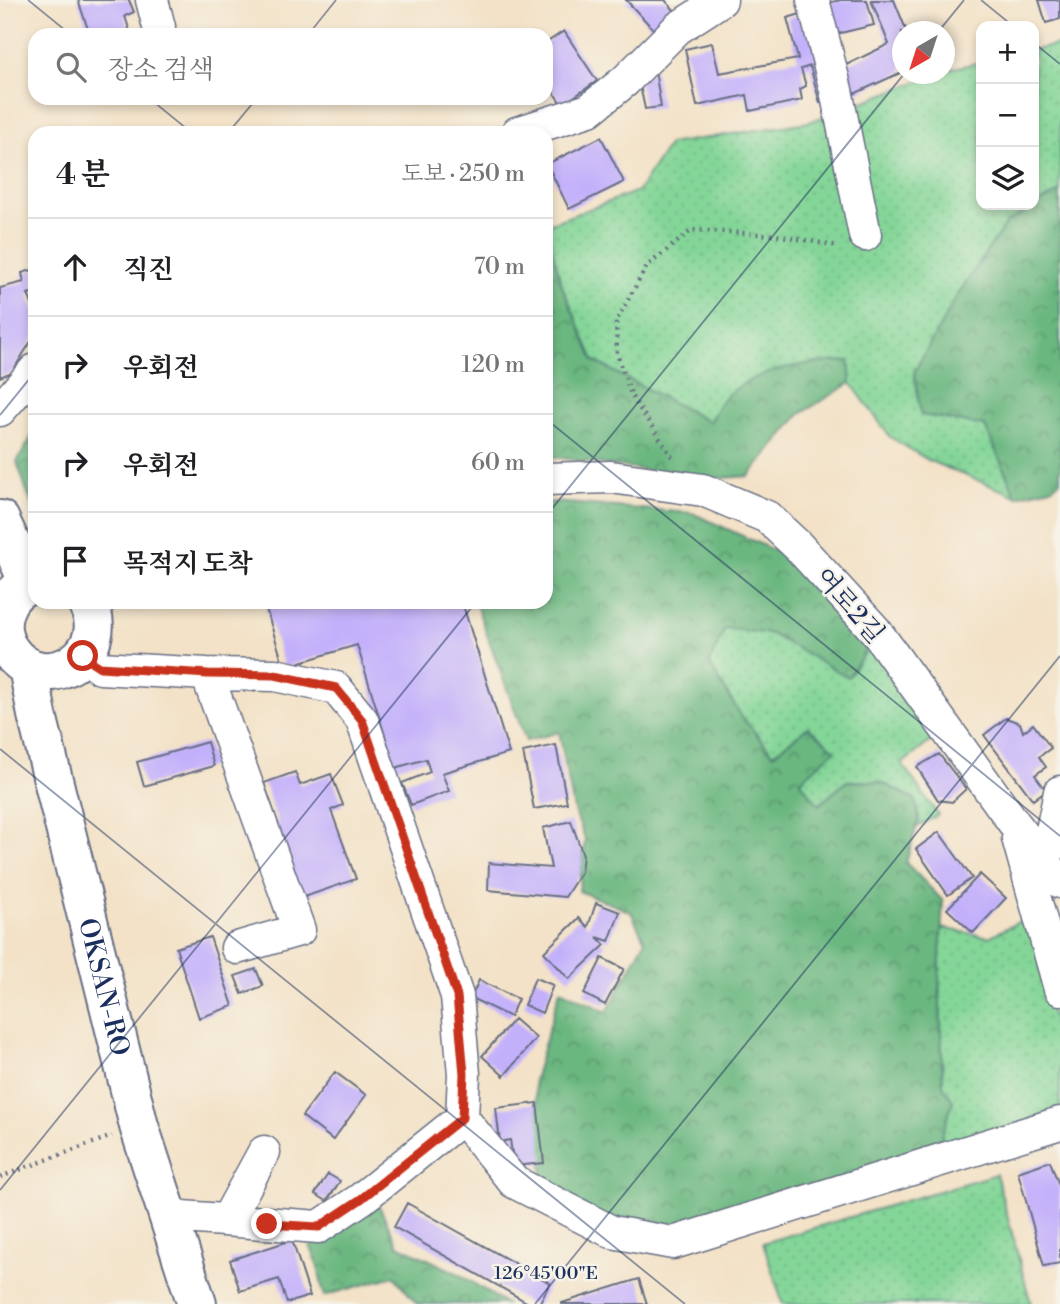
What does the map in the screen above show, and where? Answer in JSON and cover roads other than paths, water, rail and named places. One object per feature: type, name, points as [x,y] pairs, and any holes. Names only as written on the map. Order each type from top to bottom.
[{"type":"main road","points":[[0,520],[17,594],[2,621],[2,635],[16,659],[28,667],[42,671],[57,671],[71,666],[83,656],[90,645],[94,632],[92,609]]},
{"type":"main road","name":"OKSAN-RO","points":[[28,667],[37,715],[139,1126],[197,1304]]},
{"type":"street","points":[[539,126],[589,110],[625,81],[678,28],[721,0]]},
{"type":"street","points":[[813,0],[836,90],[864,235]]},
{"type":"street","points":[[0,410],[28,378]]},
{"type":"street","name":"여로2길","points":[[553,479],[611,477],[703,490],[767,517],[875,630],[1053,873]]},
{"type":"street","points":[[83,656],[100,667],[275,675],[336,688],[362,720],[457,996],[464,1074],[462,1118],[514,1182],[612,1232],[673,1243],[1060,1123]]},
{"type":"street","points":[[208,674],[299,930],[237,948]]},
{"type":"street","points":[[1053,873],[1060,792]]},
{"type":"street","points":[[1014,823],[1060,989]]},
{"type":"street","points":[[169,1216],[319,1227],[361,1199],[462,1118]]},
{"type":"street","points":[[227,1220],[264,1152]]}]
